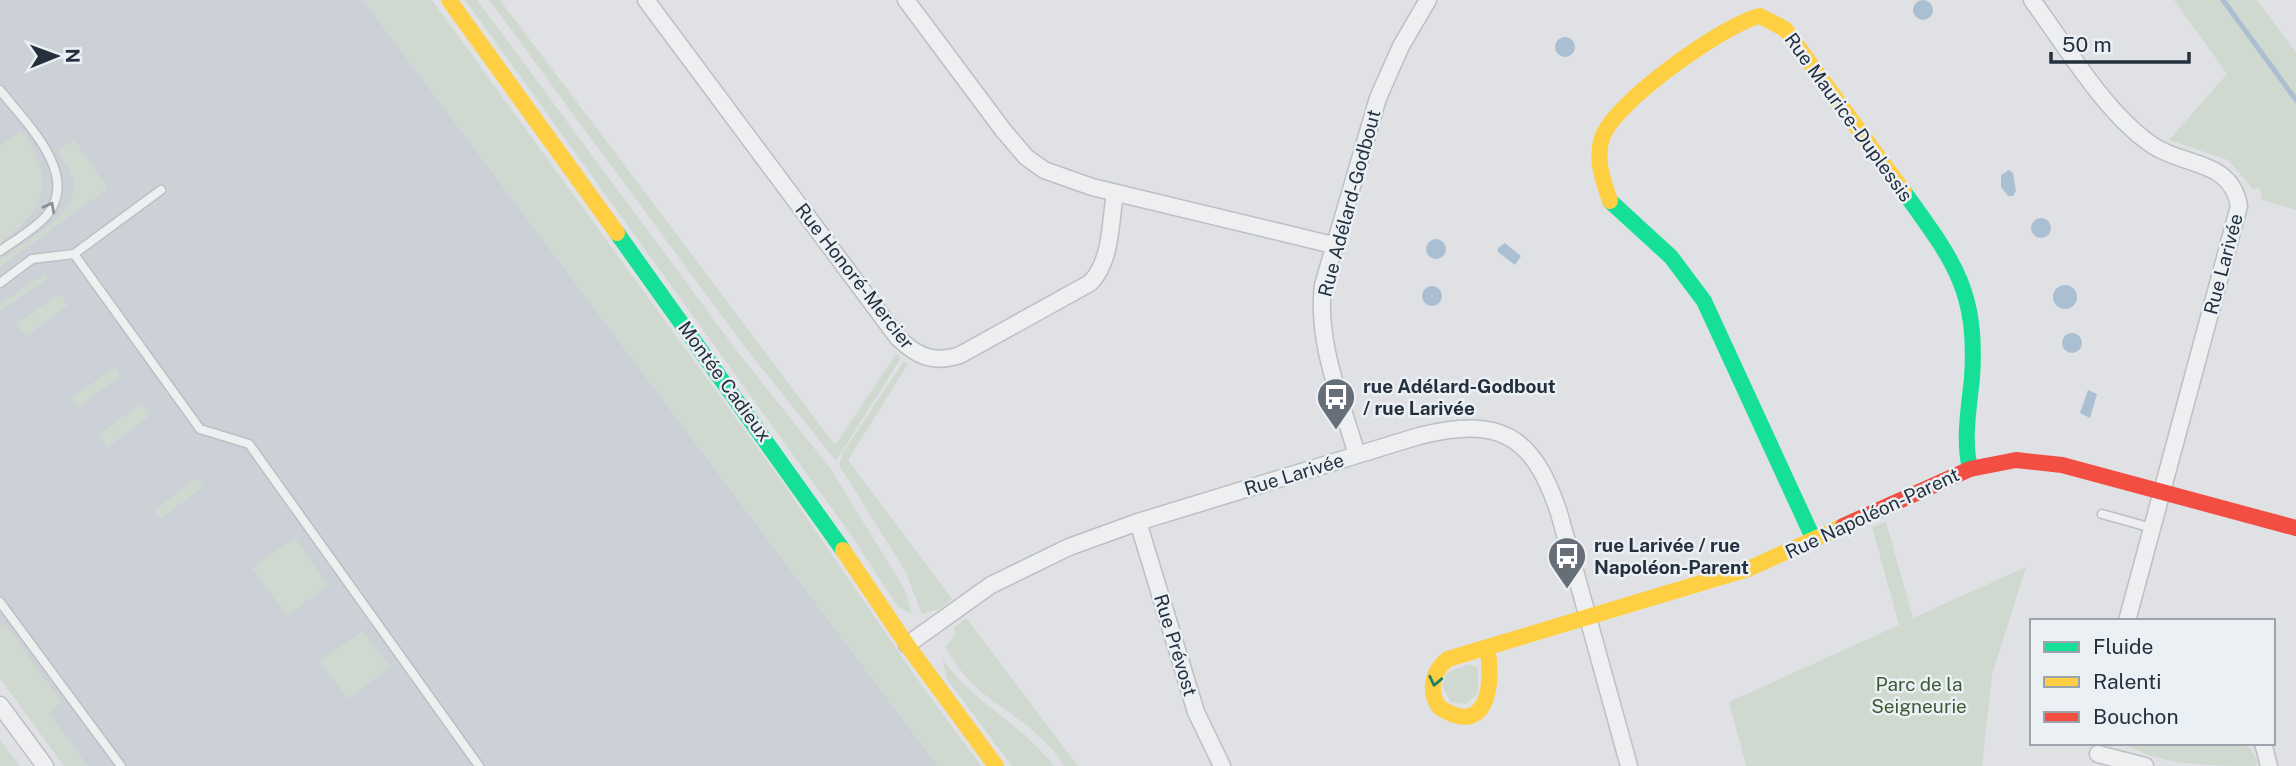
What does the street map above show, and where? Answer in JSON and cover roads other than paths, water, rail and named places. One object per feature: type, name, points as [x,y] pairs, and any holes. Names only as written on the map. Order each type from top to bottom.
[{"type":"street","name":"Montée Cadieux","points":[[449,0],[812,502],[907,645],[996,766]]},
{"type":"street","name":"Rue Honoré-Mercier","points":[[646,0],[898,338],[924,358],[941,360],[960,355],[1090,283],[1100,271],[1105,256],[1115,193]]},
{"type":"street","points":[[906,0],[1026,157],[1055,176],[1333,245]]},
{"type":"street","name":"Rue Adélard-Godbout","points":[[1357,455],[1321,324],[1323,285],[1385,80],[1428,0]]},
{"type":"street","name":"Rue Larivée","points":[[2032,0],[2131,128],[2164,152],[2217,170],[2229,181],[2237,198],[2237,216],[2128,619]]},
{"type":"street","name":"Rue Maurice-Duplessis","points":[[1814,540],[1704,301],[1671,257],[1609,201],[1599,167],[1602,137],[1623,106],[1742,20],[1769,18],[1786,29],[1948,253],[1963,278],[1974,330],[1966,439],[1970,469]]},
{"type":"street","name":"Rue Larivée","points":[[907,645],[1010,574],[1069,547],[1138,522],[1439,431],[1470,428],[1500,433],[1522,445],[1537,461],[1551,488],[1629,766]]},
{"type":"street","name":"Rue Napoléon-Parent","points":[[1587,618],[1748,569],[1970,469],[2001,459],[2029,459],[2062,465],[2161,493]]},
{"type":"street","points":[[2161,493],[2296,528]]},
{"type":"street","name":"Rue Prévost","points":[[1138,522],[1196,712],[1222,766]]},
{"type":"street","points":[[1487,647],[1492,677],[1490,694],[1483,707],[1461,715],[1439,708],[1432,689],[1435,674],[1442,663],[1487,647],[1587,618]]},
{"type":"street","points":[[0,705],[45,766]]},
{"type":"street","points":[[2264,745],[2269,766]]},
{"type":"street","points":[[2098,755],[2145,766]]},
{"type":"lane","points":[[0,90],[50,158],[57,188],[55,200],[45,217],[0,251]]},
{"type":"lane","points":[[0,283],[32,258],[75,254],[161,190]]},
{"type":"lane","points":[[75,254],[200,429],[249,444],[479,766]]},
{"type":"lane","points":[[2102,514],[2152,528]]},
{"type":"lane","points":[[0,602],[121,766]]},
{"type":"water","points":[[1923,0],[1930,3],[1933,10],[1930,17],[1923,20],[1916,17],[1913,10],[1916,3]]},
{"type":"water","points":[[1565,37],[1572,40],[1575,47],[1572,54],[1565,57],[1558,54],[1555,47],[1558,40]]},
{"type":"water","points":[[2009,170],[2013,173],[2016,191],[2013,196],[2008,196],[2001,187],[2001,175]]},
{"type":"water","points":[[2041,218],[2048,221],[2051,228],[2048,235],[2041,238],[2034,235],[2031,228],[2034,221]]},
{"type":"water","points":[[1436,239],[1443,242],[1446,249],[1443,256],[1436,259],[1429,256],[1426,249],[1429,242]]},
{"type":"water","points":[[1505,243],[1521,256],[1515,265],[1498,252],[1498,248]]},
{"type":"water","points":[[2065,285],[2073,289],[2077,297],[2073,305],[2065,309],[2057,305],[2053,297],[2057,289]]},
{"type":"water","points":[[1432,286],[1439,289],[1442,296],[1439,303],[1432,306],[1425,303],[1422,296],[1425,289]]},
{"type":"water","points":[[2072,333],[2079,336],[2082,343],[2079,350],[2072,353],[2065,350],[2062,343],[2065,336]]},
{"type":"water","points":[[2088,390],[2097,394],[2090,418],[2080,413]]},
{"type":"waterway","points":[[2223,0],[2296,100]]},
{"type":"place","name":"rue Adélard-Godbout / rue Larivée","points":[[1336,431]]},
{"type":"place","name":"rue Larivée / rue Napoléon-Parent","points":[[1567,590]]},
{"type":"park label","name":"Parc de la Seigneurie","points":[[1919,695]]}]
